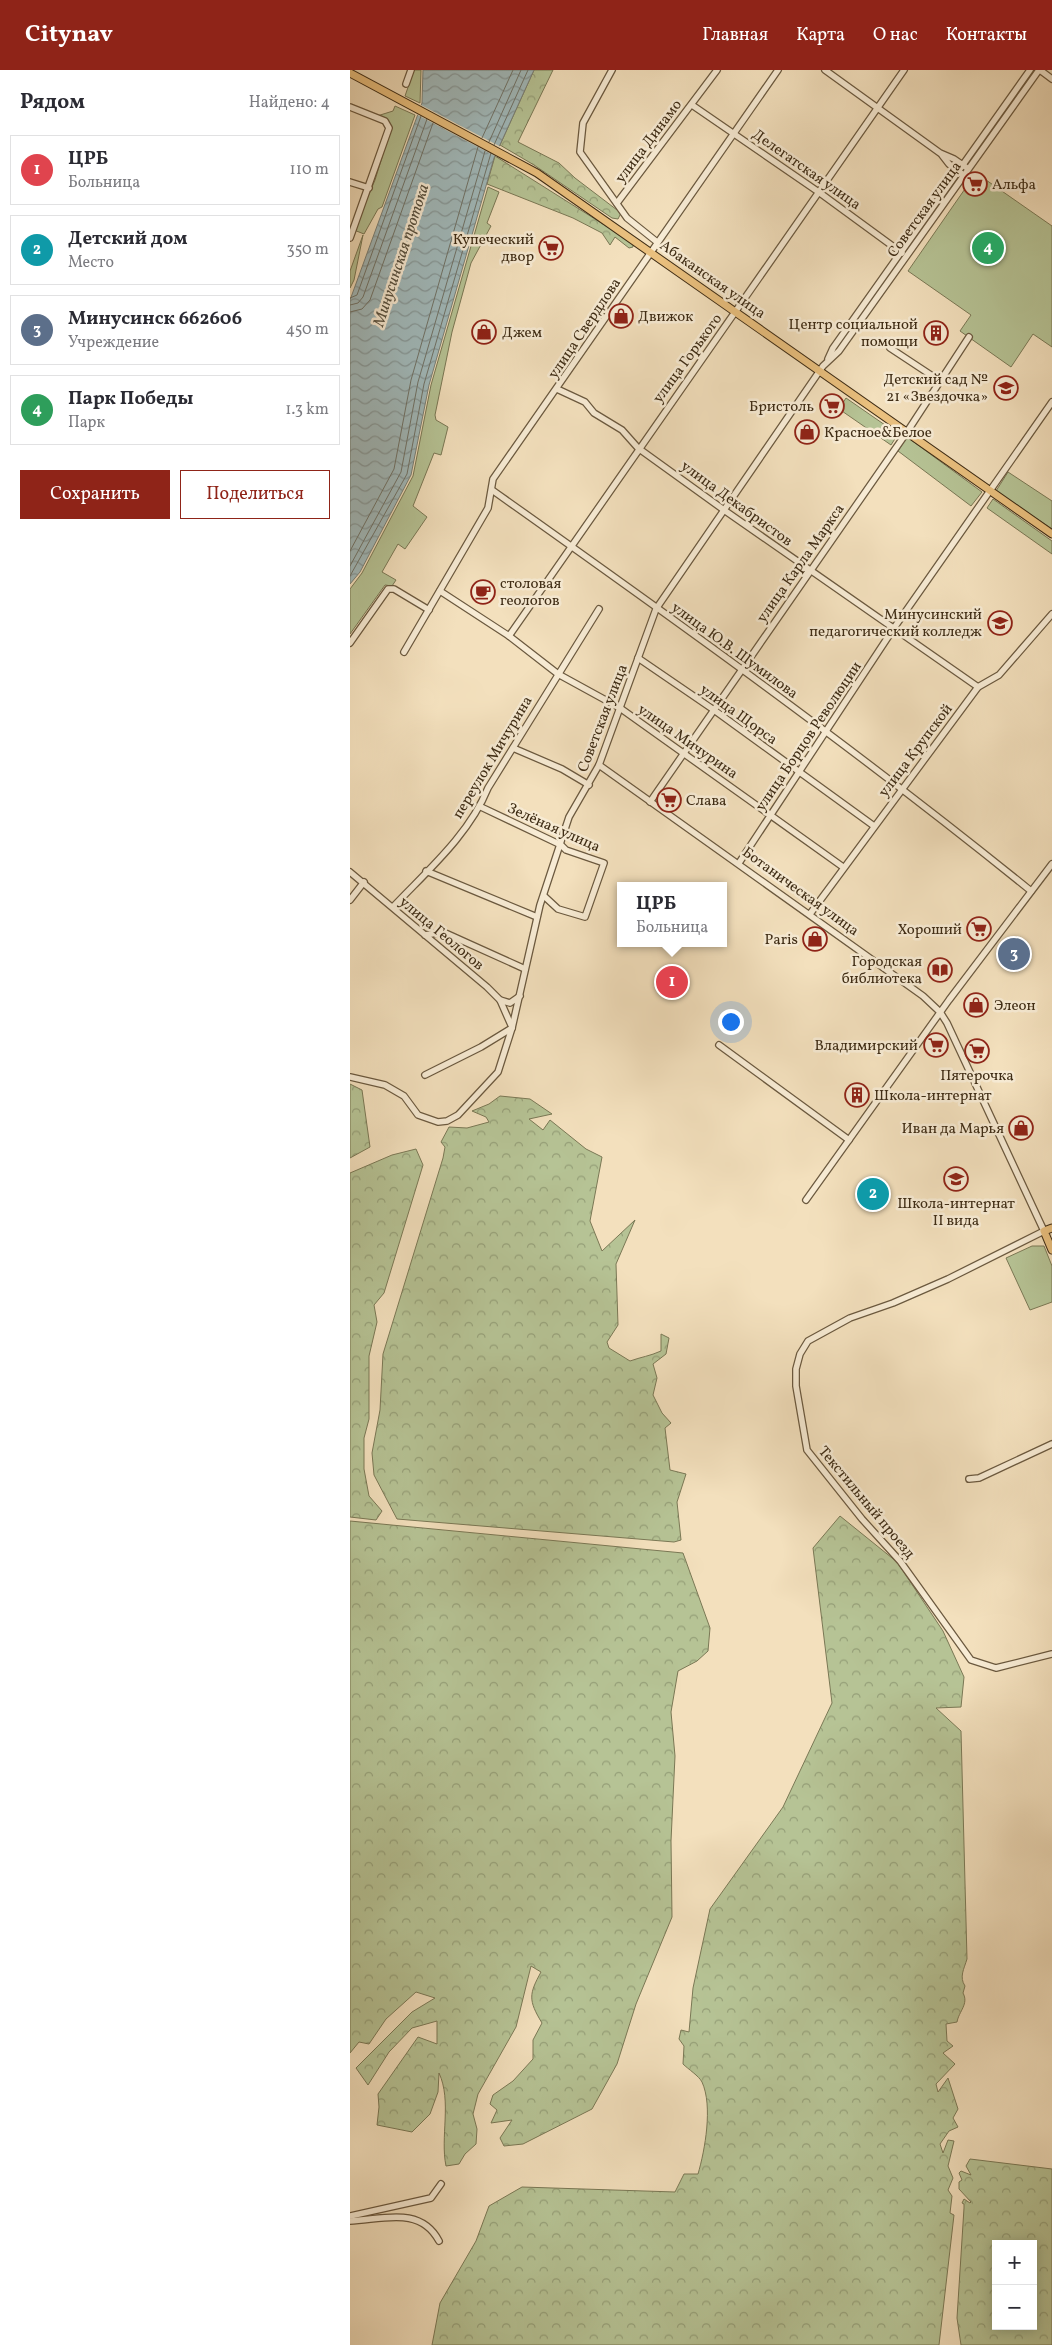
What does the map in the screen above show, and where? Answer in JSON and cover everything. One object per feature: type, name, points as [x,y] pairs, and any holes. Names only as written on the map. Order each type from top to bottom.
[{"type":"main road","name":"Абаканская улица","points":[[350,73],[503,153],[537,173],[1052,534]]},
{"type":"main road","points":[[1044,1232],[1052,1228]]},
{"type":"main road","name":"Ботаническая улица","points":[[1044,1232],[1052,1250]]},
{"type":"street","points":[[406,84],[411,70]]},
{"type":"street","name":"Абаканская улица","points":[[612,70],[583,123],[580,142],[583,157],[627,218],[657,242]]},
{"type":"street","name":"улица Динамо","points":[[617,203],[717,70]]},
{"type":"street","name":"улица Свердлова","points":[[404,652],[488,508],[493,479],[557,389],[650,251],[778,70]]},
{"type":"street","points":[[825,70],[940,153],[970,169]]},
{"type":"street","name":"улица Горького","points":[[508,636],[638,448],[820,193],[904,70]]},
{"type":"street","name":"Советская улица","points":[[962,174],[964,165],[1030,70]]},
{"type":"street","points":[[1039,70],[1052,78]]},
{"type":"street","name":"Советская улица","points":[[350,1077],[385,1085],[404,1096],[418,1115],[438,1122],[447,1121],[458,1115],[498,1072],[512,1028],[537,917],[569,817],[599,765],[656,609],[827,361],[833,348],[962,174],[970,169],[1039,70]]},
{"type":"street","name":"Делегатская улица","points":[[692,105],[820,193],[903,254]]},
{"type":"street","points":[[350,107],[385,122],[389,128],[350,238]]},
{"type":"street","points":[[940,153],[949,164],[962,174]]},
{"type":"street","points":[[350,182],[369,188]]},
{"type":"street","name":"улица Карла Маркса","points":[[650,802],[907,432],[969,337]]},
{"type":"street","points":[[890,348],[940,381]]},
{"type":"street","name":"улица Декабристов","points":[[557,389],[585,402],[594,413],[622,430],[638,448],[978,687]]},
{"type":"street","name":"улица Борцов Революции","points":[[739,863],[894,628],[1052,402]]},
{"type":"street","name":"улица Ю.В. Шумилова","points":[[492,490],[826,732],[902,789],[1031,891]]},
{"type":"street","points":[[350,643],[388,589],[394,589],[429,610]]},
{"type":"street","name":"улица Мичурина","points":[[440,591],[508,636],[558,674],[620,708],[844,867]]},
{"type":"street","name":"переулок Мичурина","points":[[393,907],[451,845],[481,806],[488,788],[599,609]]},
{"type":"street","name":"улица Крупской","points":[[810,914],[978,687],[999,675],[1052,614]]},
{"type":"street","name":"улица Щорса","points":[[638,658],[714,710],[874,826]]},
{"type":"street","points":[[513,748],[562,769],[589,785]]},
{"type":"street","name":"Ботаническая улица","points":[[599,765],[810,914],[923,996],[940,1012],[1044,1232]]},
{"type":"street","name":"Зелёная улица","points":[[481,806],[561,845],[566,850],[604,863],[585,917],[558,909],[544,896]]},
{"type":"street","points":[[806,1200],[940,1012],[1052,864]]},
{"type":"street","points":[[426,871],[537,917]]},
{"type":"street","name":"улица Геологов","points":[[350,872],[500,1000]]},
{"type":"street","points":[[350,900],[364,882]]},
{"type":"street","points":[[425,935],[443,932],[525,969]]},
{"type":"street","points":[[500,1000],[510,1003],[520,996]]},
{"type":"street","points":[[425,1075],[482,1047],[512,1028],[509,1016],[500,1000]]},
{"type":"street","points":[[719,1045],[849,1140]]},
{"type":"street","name":"Текстильный проезд","points":[[1044,1232],[922,1291],[850,1318],[808,1341],[800,1354],[796,1369],[796,1386],[807,1450],[862,1519],[900,1561],[971,1660],[996,1668],[1052,1654]]},
{"type":"street","points":[[969,1479],[979,1478],[1052,1444]]},
{"type":"street","points":[[350,2216],[431,2198],[440,2184]]},
{"type":"street","points":[[350,2221],[396,2216],[428,2226],[439,2241]]},
{"type":"green space","points":[[414,70],[421,70],[420,103],[405,96]]},
{"type":"green space","points":[[534,70],[553,70],[518,142],[559,163],[575,178],[621,213],[618,219],[612,218],[534,165],[500,145]]},
{"type":"green space","points":[[395,106],[415,115],[382,207],[378,209],[364,234],[354,230],[375,180],[391,128],[388,121],[377,116],[393,111]]},
{"type":"green space","points":[[495,156],[633,243],[633,247],[629,248],[615,237],[610,245],[602,233],[573,218],[487,184]]},
{"type":"green space","points":[[976,173],[1052,226],[1052,347],[1033,334],[1011,367],[960,331],[971,315],[908,271]]},
{"type":"green space","points":[[488,187],[499,192],[487,223],[491,226],[471,263],[452,332],[435,415],[436,420],[448,427],[441,455],[434,453],[413,506],[427,517],[405,549],[398,544],[382,572],[396,580],[392,586],[385,585],[350,634],[350,589],[362,573],[413,476],[431,385]]},
{"type":"green space","points":[[363,235],[354,280],[350,288],[350,271]]},
{"type":"green space","points":[[846,398],[898,434],[891,445],[839,409]]},
{"type":"green space","points":[[907,437],[982,492],[971,506],[898,451]]},
{"type":"green space","points":[[1008,472],[1052,501],[1052,529],[996,491]]},
{"type":"green space","points":[[993,499],[1052,541],[1052,554],[987,508]]},
{"type":"green space","points":[[350,1084],[362,1090],[370,1147],[350,1158]]},
{"type":"green space","points":[[500,1096],[530,1099],[552,1114],[529,1119],[543,1130],[550,1120],[586,1149],[602,1157],[590,1221],[602,1251],[635,1220],[616,1264],[618,1325],[607,1342],[609,1348],[630,1361],[661,1351],[661,1334],[669,1338],[666,1354],[653,1364],[657,1378],[653,1395],[662,1413],[671,1423],[665,1428],[670,1470],[686,1474],[677,1502],[681,1540],[674,1542],[397,1519],[374,1475],[372,1453],[380,1410],[383,1354],[443,1158],[445,1147],[441,1142],[449,1127],[467,1128],[489,1122],[486,1117],[472,1111],[489,1104]]},
{"type":"green space","points":[[416,1149],[423,1165],[384,1293],[374,1305],[377,1322],[369,1356],[369,1419],[364,1438],[364,1469],[369,1496],[382,1511],[376,1520],[350,1517],[350,1173],[392,1155]]},
{"type":"green space","points":[[1032,1246],[1044,1246],[1052,1266],[1052,1302],[1030,1310],[1006,1258]]},
{"type":"green space","points":[[840,1516],[897,1562],[943,1631],[964,1677],[961,1707],[936,1708],[961,1731],[967,1959],[962,1976],[965,1986],[963,1993],[965,2001],[957,2022],[946,2024],[947,2041],[953,2046],[943,2053],[955,2064],[936,2084],[938,2092],[948,2078],[958,2109],[953,2118],[958,2127],[949,2131],[940,2144],[943,2153],[948,2140],[954,2141],[948,2166],[953,2178],[948,2190],[952,2196],[950,2213],[954,2215],[939,2345],[432,2345],[440,2303],[476,2241],[489,2206],[522,2187],[675,2192],[684,2174],[698,2174],[707,2128],[707,2103],[702,2082],[683,2064],[684,2046],[679,2039],[681,2030],[689,2032],[693,1988],[710,1909],[783,1807],[832,1703],[813,1548]]},
{"type":"green space","points":[[350,1521],[683,1553],[710,1628],[708,1651],[697,1661],[678,1671],[671,1712],[675,1756],[671,1841],[672,1917],[636,2004],[617,2064],[592,2109],[523,2144],[504,2146],[500,2138],[512,2120],[491,2123],[497,2110],[490,2104],[493,2095],[513,2081],[533,2059],[533,2040],[542,2023],[532,2003],[532,1992],[541,1972],[531,1966],[516,2027],[478,2094],[473,2114],[477,2129],[476,2144],[465,2154],[459,2164],[446,2166],[444,2143],[445,2095],[439,2073],[438,2092],[430,2114],[412,2132],[377,2125],[378,2094],[418,2037],[437,2044],[437,2021],[412,2028],[389,2052],[368,2085],[356,2068],[412,2012],[435,1998],[416,1992],[386,2019],[369,2044],[359,2042],[350,2053]]},
{"type":"green space","points":[[970,2159],[1052,2169],[1052,2345],[961,2345],[957,2318],[964,2208],[962,2203],[964,2199],[971,2202],[959,2189],[959,2182],[962,2180],[959,2173],[961,2171],[971,2175],[966,2166]]},
{"type":"water","name":"Минусинская протока","points":[[423,70],[534,70],[494,158],[429,385],[411,475],[360,572],[350,584],[350,300],[422,103]]},
{"type":"pier","points":[[419,104],[501,147],[497,157],[414,113]]},
{"type":"place","name":"Альфа","points":[[975,184]]},
{"type":"place","name":"Купеческий двор","points":[[551,248]]},
{"type":"place","name":"Парк Победы","points":[[988,248]]},
{"type":"place","name":"Движок","points":[[621,316]]},
{"type":"place","name":"Джем","points":[[484,332]]},
{"type":"place","name":"Центр социальной помощи","points":[[936,333]]},
{"type":"place","name":"Детский сад № 21 «Звездочка»","points":[[1006,388]]},
{"type":"place","name":"Бристоль","points":[[832,406]]},
{"type":"place","name":"Красное&Белое","points":[[807,432]]},
{"type":"place","name":"столовая геологов","points":[[483,592]]},
{"type":"place","name":"Минусинский педагогический колледж","points":[[1000,623]]},
{"type":"place","name":"Слава","points":[[669,800]]},
{"type":"place","name":"Хороший","points":[[979,929]]},
{"type":"place","name":"Paris","points":[[815,939]]},
{"type":"place","name":"Минусинск 662606","points":[[1014,954]]},
{"type":"place","name":"Городская библиотека","points":[[940,970]]},
{"type":"place","name":"ЦРБ","points":[[672,982]]},
{"type":"place","name":"Элеон","points":[[976,1005]]},
{"type":"place","name":"Владимирский","points":[[936,1045]]},
{"type":"place","name":"Пятерочка","points":[[977,1051]]},
{"type":"place","name":"Школа-интернат","points":[[857,1095]]},
{"type":"place","name":"Иван да Марья","points":[[1021,1128]]},
{"type":"place","name":"Школа-интернат II вида","points":[[956,1179]]},
{"type":"place","name":"Детский дом","points":[[873,1194]]}]
